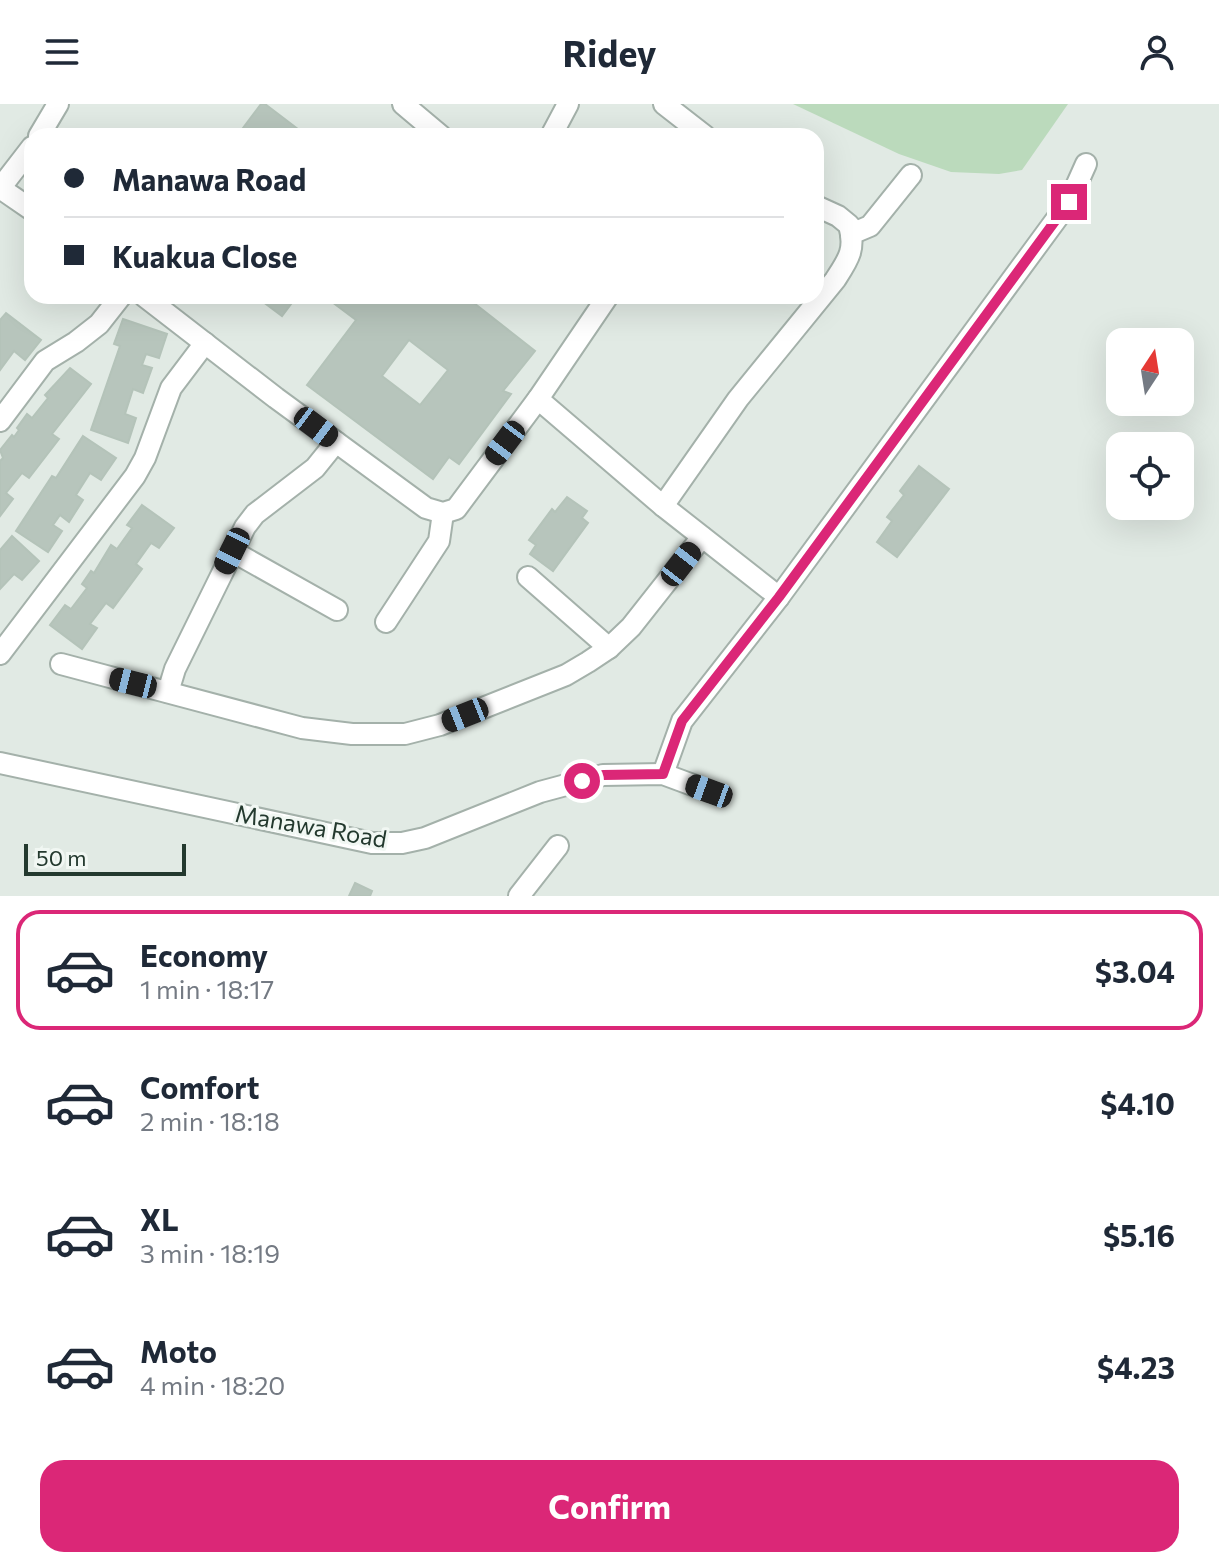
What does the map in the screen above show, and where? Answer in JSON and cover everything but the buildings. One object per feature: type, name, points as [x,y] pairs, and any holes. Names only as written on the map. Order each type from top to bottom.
[{"type":"street","points":[[44,128],[58,104]]},
{"type":"street","points":[[403,104],[432,128]]},
{"type":"street","points":[[555,128],[568,104]]},
{"type":"street","points":[[664,104],[694,128]]},
{"type":"street","points":[[24,159],[0,188],[24,204]]},
{"type":"street","points":[[663,774],[682,721],[779,597],[1069,202],[1086,164]]},
{"type":"street","points":[[851,234],[870,226],[911,175]]},
{"type":"street","points":[[824,210],[849,225],[852,248],[824,293]]},
{"type":"street","points":[[0,421],[45,361],[99,324],[115,304]]},
{"type":"street","points":[[154,304],[426,508],[443,513],[456,509],[538,399],[603,304]]},
{"type":"street","points":[[663,506],[738,399],[815,304]]},
{"type":"street","points":[[0,654],[135,476],[145,458],[171,388],[205,343]]},
{"type":"street","points":[[538,399],[663,506],[779,597]]},
{"type":"street","points":[[168,692],[175,669],[232,551],[255,514],[315,468],[336,442]]},
{"type":"street","points":[[386,622],[439,541],[443,513]]},
{"type":"street","points":[[61,664],[302,728],[352,734],[405,734],[440,725],[566,675],[609,648],[631,627],[702,537]]},
{"type":"street","points":[[232,551],[337,610]]},
{"type":"street","points":[[528,577],[609,648]]},
{"type":"street","name":"Manawa Road","points":[[0,763],[372,843],[402,843],[425,838],[540,792],[603,775],[663,774],[709,791]]},
{"type":"street","points":[[519,896],[558,846]]},
{"type":"green space","points":[[793,104],[1068,104],[1022,170],[999,174],[951,172],[899,154]]},
{"type":"route","points":[[582,781],[603,775],[663,774],[682,721],[779,597],[1069,202]]}]
